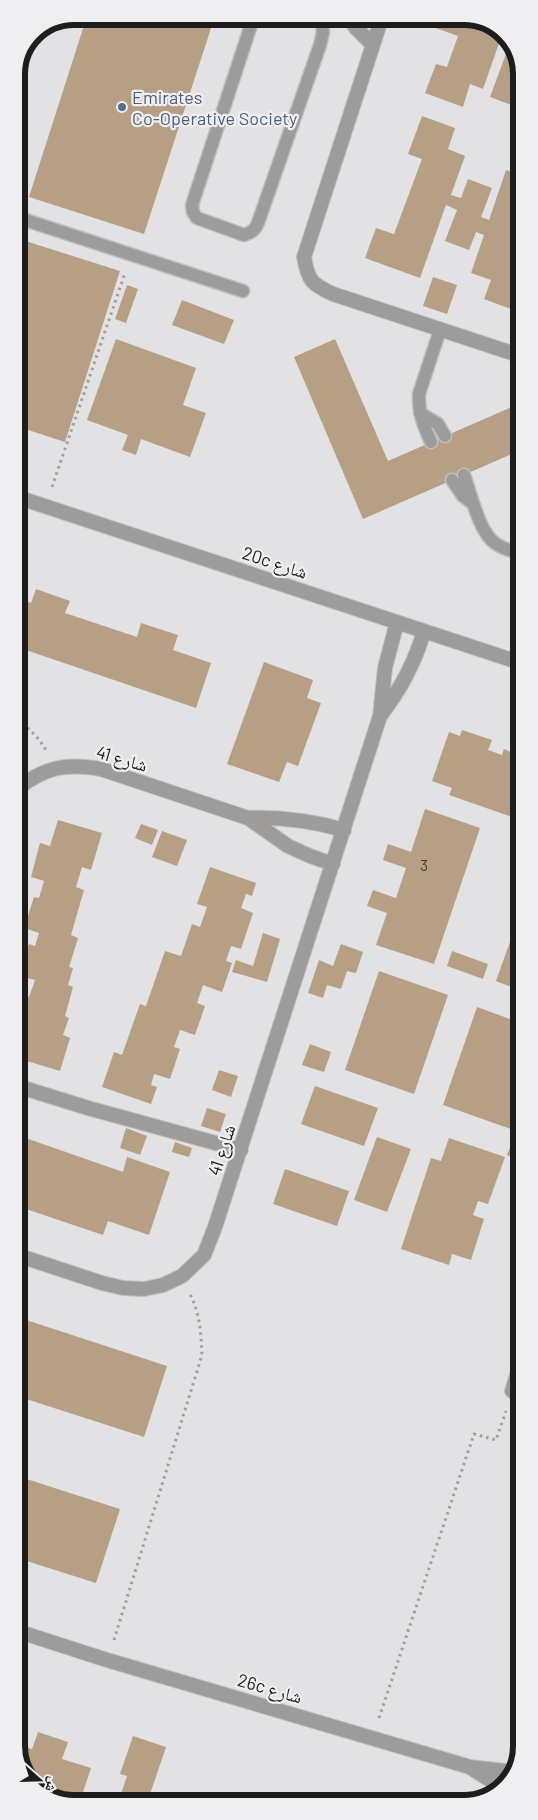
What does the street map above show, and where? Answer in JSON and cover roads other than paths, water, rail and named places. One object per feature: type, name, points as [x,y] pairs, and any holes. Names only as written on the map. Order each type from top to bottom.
[{"type":"street","points":[[354,25],[373,45]]},
{"type":"street","points":[[373,45],[375,25]]},
{"type":"street","points":[[379,25],[304,257],[307,273],[317,287],[332,294],[513,353]]},
{"type":"street","name":"20c شارع","points":[[25,500],[513,660]]},
{"type":"street","name":"شارع 41","points":[[25,1258],[102,1283],[123,1288],[150,1288],[164,1285],[182,1276],[204,1255],[241,1150],[380,716],[385,668],[396,622]]},
{"type":"street","name":"شارع 41","points":[[380,716],[408,676],[424,631]]},
{"type":"street","name":"شارع 41","points":[[25,783],[36,775],[56,768],[79,765],[101,769],[248,818],[288,846],[333,864]]},
{"type":"street","name":"شارع 41","points":[[248,818],[297,819],[344,830]]},
{"type":"street","points":[[25,1088],[88,1108],[241,1150]]},
{"type":"street","name":"26c شارع","points":[[25,1634],[470,1767],[506,1771]]},
{"type":"street","points":[[470,1767],[496,1783]]},
{"type":"lane","points":[[251,25],[192,205],[193,212],[197,218],[244,235],[256,228],[320,45],[323,25]]},
{"type":"lane","points":[[25,220],[243,291]]},
{"type":"lane","points":[[431,442],[418,404],[420,387],[440,330]]},
{"type":"lane","points":[[420,414],[438,424],[445,436]]},
{"type":"lane","points":[[458,478],[490,539],[496,544],[513,551]]},
{"type":"place","name":"Emirates Co-Operative Society","points":[[122,107]]}]
